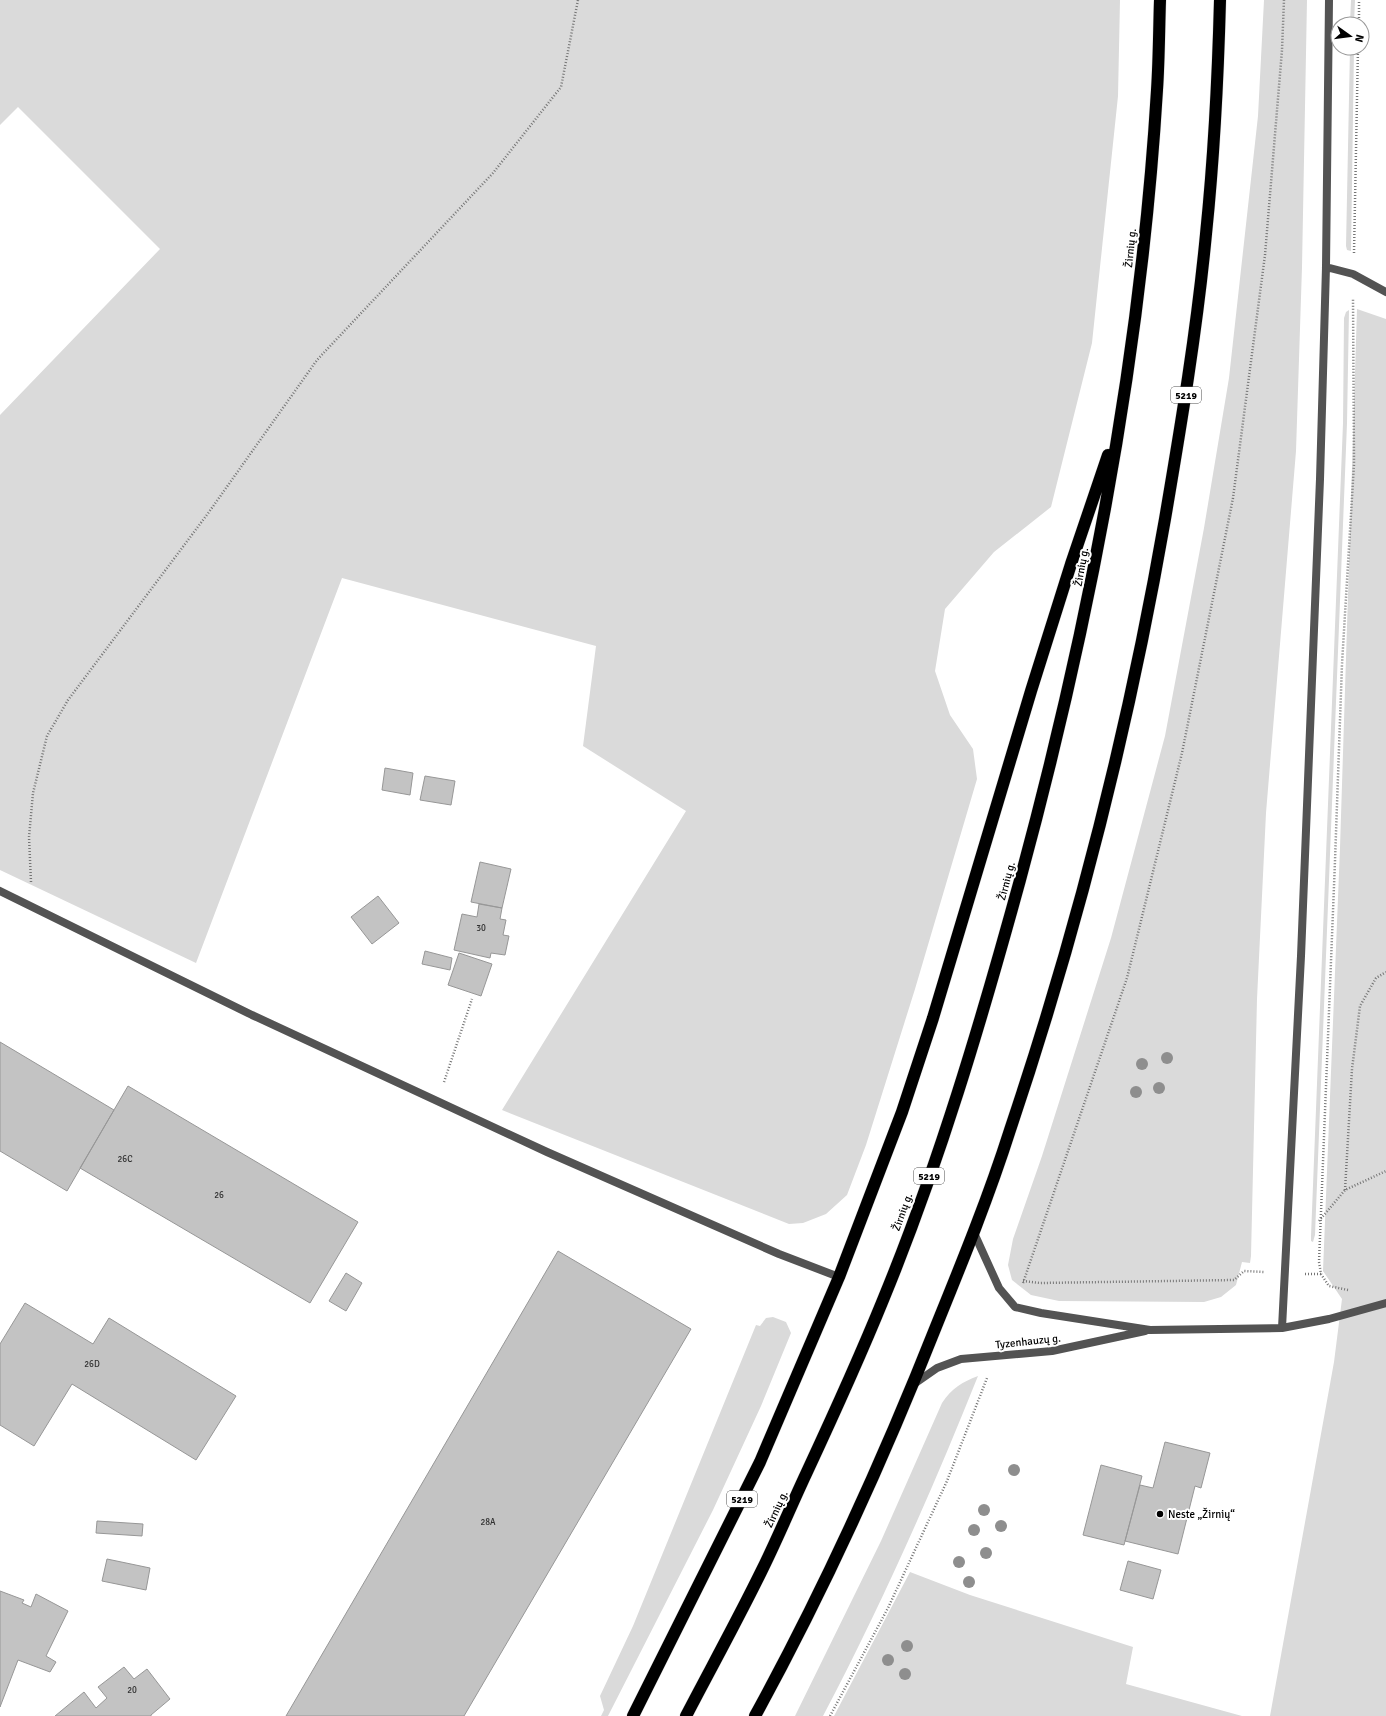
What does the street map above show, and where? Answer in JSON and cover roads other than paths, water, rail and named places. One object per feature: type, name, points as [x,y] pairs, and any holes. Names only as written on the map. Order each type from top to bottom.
[{"type":"highway","name":"Žirnių g.","points":[[686,1716],[762,1570],[830,1421],[883,1299],[918,1209],[955,1101],[993,980],[1041,803],[1063,712],[1087,604],[1122,416],[1144,247],[1157,90],[1160,0]]},
{"type":"highway","name":"5219","points":[[755,1716],[830,1568],[913,1384],[974,1233],[1010,1132],[1055,988],[1110,785],[1148,616],[1183,414],[1206,234],[1218,63],[1220,0]]},
{"type":"highway","name":"5219","points":[[633,1716],[760,1462],[839,1277],[902,1112],[973,887],[1033,684],[1071,564],[1122,416]]},
{"type":"street","points":[[1282,1328],[1302,932],[1320,479],[1326,268],[1329,0]]},
{"type":"street","points":[[1326,268],[1353,274],[1386,292]]},
{"type":"street","points":[[0,891],[252,1015],[547,1152],[765,1248],[839,1277]]},
{"type":"street","name":"Tyzenhauzų g.","points":[[974,1233],[999,1288],[1015,1307],[1041,1313],[1150,1330],[1282,1328],[1330,1320],[1386,1303]]},
{"type":"street","name":"Tyzenhauzų g.","points":[[913,1384],[937,1368],[961,1359],[1052,1351],[1150,1330]]},
{"type":"place","name":"Neste „Žirnių“","points":[[1160,1514]]}]
